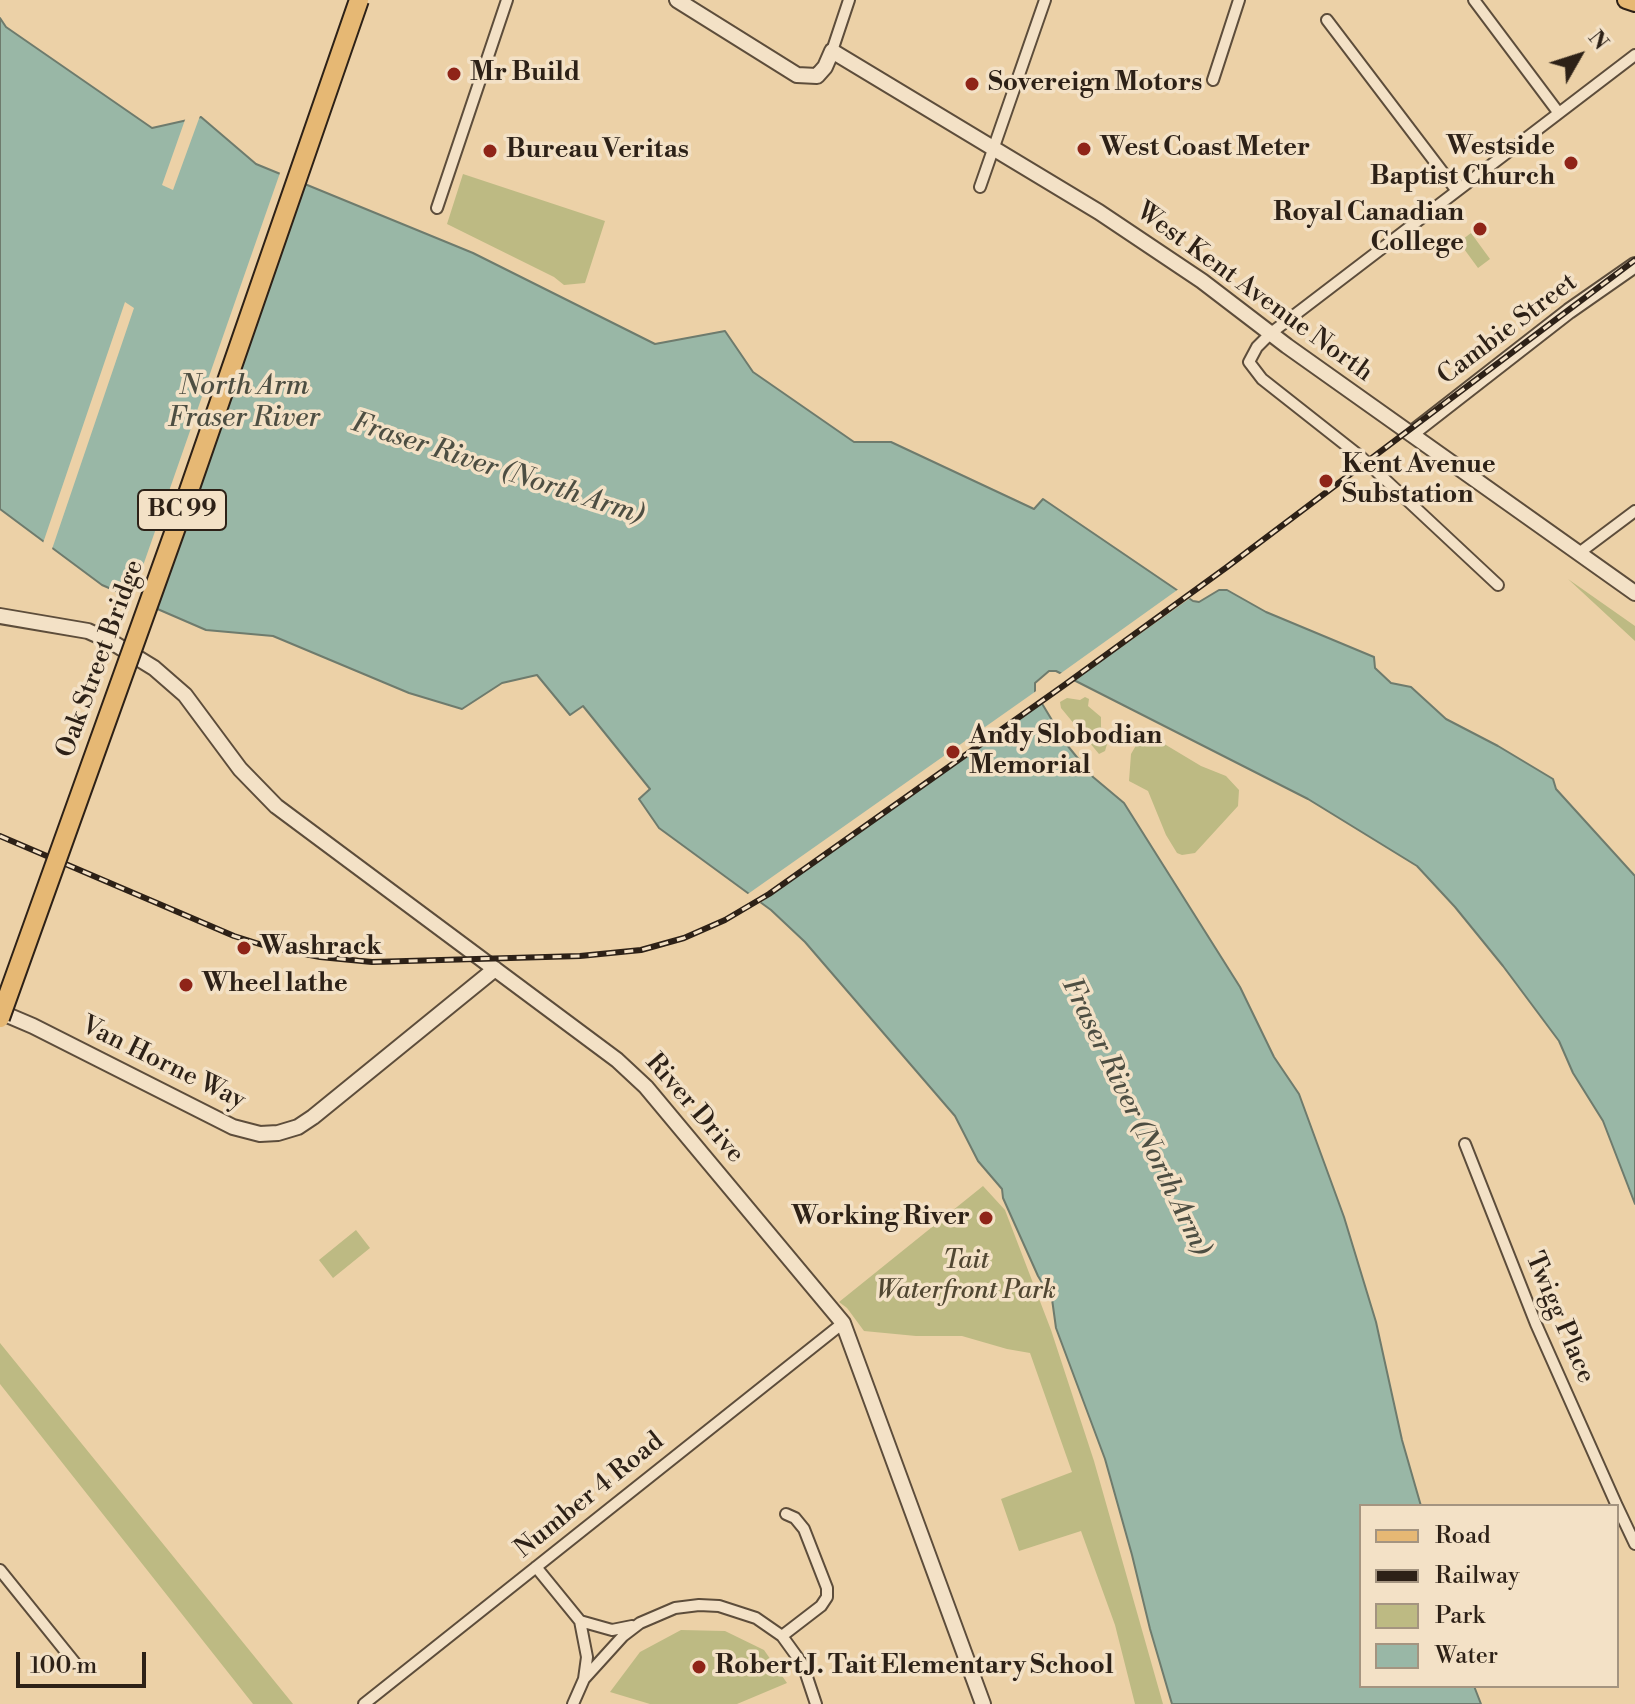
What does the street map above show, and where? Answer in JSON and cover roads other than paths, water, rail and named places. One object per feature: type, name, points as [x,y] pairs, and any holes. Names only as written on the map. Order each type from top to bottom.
[{"type":"highway","name":"Oak Street Bridge","points":[[0,990],[350,0]]},
{"type":"highway","name":"Oak Street Bridge","points":[[0,1015],[184,505],[359,0]]},
{"type":"main road","points":[[1626,0],[1635,3]]},
{"type":"street","points":[[437,208],[507,0]]},
{"type":"street","points":[[677,0],[797,75],[808,78],[817,76],[832,51],[849,0]]},
{"type":"street","points":[[980,187],[1045,0]]},
{"type":"street","points":[[1213,80],[1239,0]]},
{"type":"street","points":[[1474,0],[1558,112]]},
{"type":"street","points":[[1327,20],[1457,191]]},
{"type":"street","name":"West Kent Avenue North","points":[[832,51],[1099,212],[1202,281],[1635,593]]},
{"type":"street","points":[[1498,585],[1361,457],[1262,379],[1249,362],[1251,355],[1271,333],[1635,55]]},
{"type":"street","name":"Cambie Street","points":[[1411,434],[1557,320],[1635,265]]},
{"type":"street","points":[[1579,553],[1635,511]]},
{"type":"street","name":"River Drive","points":[[0,616],[88,631],[142,660],[185,695],[240,769],[276,806],[617,1060],[639,1080],[843,1323],[983,1704]]},
{"type":"street","name":"Van Horne Way","points":[[0,1015],[33,1026],[233,1127],[260,1134],[278,1133],[298,1127],[313,1117],[495,969]]},
{"type":"street","name":"Twigg Place","points":[[1465,1144],[1540,1333],[1616,1504]]},
{"type":"street","name":"Number 4 Road","points":[[364,1704],[843,1323]]},
{"type":"street","name":"Twigg Place","points":[[1619,1510],[1635,1544]]},
{"type":"street","points":[[782,1636],[821,1606],[827,1597],[827,1588],[804,1529],[795,1518],[786,1514]]},
{"type":"street","points":[[536,1567],[580,1621],[587,1657],[584,1679],[573,1704]]},
{"type":"street","points":[[0,1570],[75,1663]]},
{"type":"street","points":[[580,1621],[612,1630],[640,1623],[675,1608],[709,1605],[741,1611],[782,1636],[793,1649],[803,1665],[816,1704]]},
{"type":"street","points":[[584,1679],[623,1636],[640,1623]]},
{"type":"water","name":"North Arm Fraser River","points":[[0,18],[6,27],[152,128],[201,117],[256,164],[473,253],[655,344],[725,331],[753,372],[854,442],[891,442],[1034,509],[1043,499],[1193,601],[1199,602],[1219,590],[1227,590],[1266,612],[1374,657],[1375,668],[1391,683],[1411,687],[1446,719],[1553,779],[1556,789],[1635,876],[1635,1204],[1603,1121],[1573,1073],[1559,1041],[1503,966],[1417,866],[1308,799],[1056,671],[1049,671],[1035,683],[1035,692],[1067,745],[1093,777],[1124,803],[1240,987],[1274,1057],[1299,1094],[1344,1217],[1376,1322],[1402,1440],[1420,1504],[1359,1504],[1359,1688],[1475,1688],[1481,1704],[1172,1704],[1105,1459],[1056,1328],[1052,1299],[1038,1276],[1003,1198],[1002,1189],[978,1161],[955,1116],[805,942],[771,910],[659,828],[639,799],[650,789],[583,706],[570,715],[537,675],[502,683],[462,709],[409,693],[273,636],[206,630],[102,585],[0,509]]},
{"type":"railway","points":[[0,836],[234,936],[320,957],[372,962],[580,956],[641,950],[684,938],[725,920],[769,894],[1063,686],[1227,567],[1635,260]]},
{"type":"place","name":"Mr Build","points":[[454,74]]},
{"type":"place","name":"Sovereign Motors","points":[[972,84]]},
{"type":"place","name":"West Coast Meter","points":[[1084,149]]},
{"type":"place","name":"Bureau Veritas","points":[[490,151]]},
{"type":"place","name":"Westside Baptist Church","points":[[1571,163]]},
{"type":"place","name":"Royal Canadian College","points":[[1480,229]]},
{"type":"place","name":"Kent Avenue Substation","points":[[1326,481]]},
{"type":"place","name":"Andy Slobodian Memorial","points":[[953,752]]},
{"type":"place","name":"Washrack","points":[[244,948]]},
{"type":"place","name":"Wheel lathe","points":[[186,985]]},
{"type":"place","name":"Working River","points":[[986,1218]]},
{"type":"place","name":"Robert J. Tait Elementary School","points":[[699,1667]]},
{"type":"water label","name":"Fraser River (North Arm)","points":[[497,470]]},
{"type":"water label","name":"Fraser River (North Arm)","points":[[1135,1117]]},
{"type":"park label","name":"Tait Waterfront Park","points":[[966,1277]]}]
